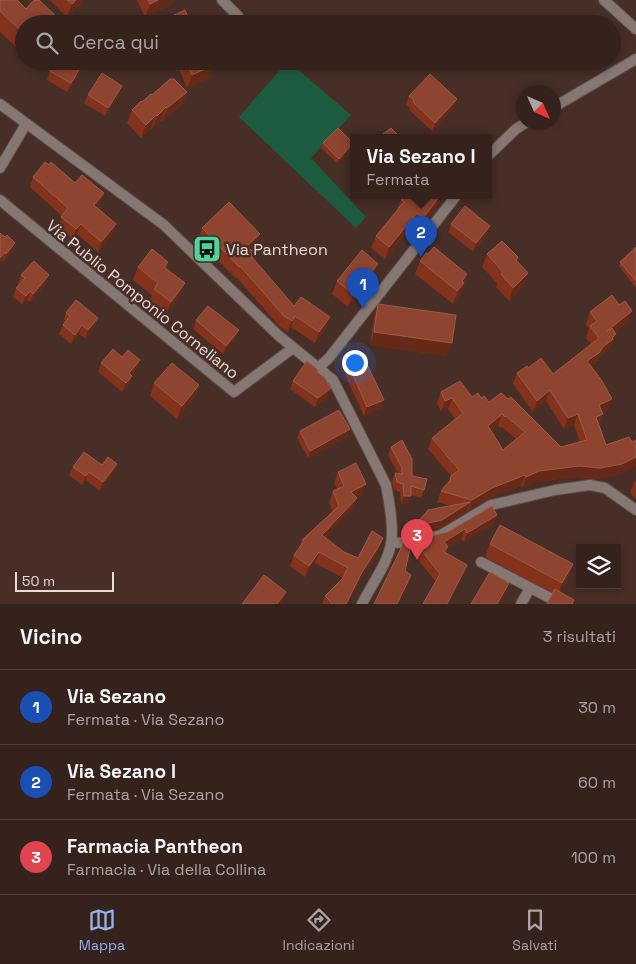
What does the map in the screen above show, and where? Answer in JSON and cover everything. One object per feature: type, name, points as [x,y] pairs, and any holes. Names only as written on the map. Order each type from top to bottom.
[{"type":"street","points":[[222,0],[237,15]]},
{"type":"street","points":[[604,0],[621,15]]},
{"type":"street","points":[[621,15],[636,29]]},
{"type":"street","points":[[621,68],[636,59]]},
{"type":"street","points":[[561,103],[617,70]]},
{"type":"street","points":[[0,104],[164,225],[293,348],[333,380],[386,485],[390,503],[391,543],[384,563],[362,604]]},
{"type":"street","points":[[0,168],[26,124]]},
{"type":"street","points":[[492,152],[516,129]]},
{"type":"street","points":[[319,367],[329,358],[454,199]]},
{"type":"street","name":"Via Publio Pomponio Corneliano","points":[[0,200],[234,392],[293,348]]},
{"type":"street","points":[[391,543],[412,542],[441,535],[491,505],[555,490],[590,485],[606,488],[636,510]]},
{"type":"street","points":[[480,562],[552,599]]},
{"type":"street","points":[[521,604],[530,588]]},
{"type":"green space","points":[[280,70],[298,70],[351,115],[311,158],[366,217],[356,228],[239,117]]},
{"type":"building","points":[[0,0],[17,0],[26,9],[34,0],[39,0],[55,15],[15,15],[15,25],[0,11]]},
{"type":"building","points":[[67,0],[76,0],[72,4]]},
{"type":"building","points":[[148,0],[158,0],[150,4]]},
{"type":"building","points":[[185,10],[187,15],[174,15]]},
{"type":"building","points":[[51,70],[79,70],[71,83]]},
{"type":"building","points":[[190,70],[203,70],[192,75]]},
{"type":"building","points":[[102,73],[122,86],[108,108],[88,95]]},
{"type":"building","points":[[430,74],[457,99],[435,123],[409,96]]},
{"type":"building","points":[[170,79],[174,79],[187,92],[156,115],[146,125],[132,110]]},
{"type":"building","points":[[338,128],[350,140],[350,146],[339,159],[323,143]]},
{"type":"building","points":[[391,128],[397,134],[383,134]]},
{"type":"building","points":[[45,162],[49,165],[51,162],[75,183],[82,175],[104,193],[94,205],[116,224],[101,242],[81,224],[76,229],[61,217],[68,208],[33,177]]},
{"type":"building","points":[[401,199],[438,199],[423,218],[417,213],[389,247],[376,236],[404,202]]},
{"type":"building","points":[[229,202],[260,234],[247,246],[254,253],[251,256],[294,306],[301,297],[330,317],[319,332],[295,316],[292,321],[284,316],[240,266],[202,228]]},
{"type":"building","points":[[465,206],[490,226],[476,243],[451,224]]},
{"type":"building","points":[[0,233],[5,237],[7,235],[15,243],[0,258]]},
{"type":"building","points":[[502,241],[518,257],[516,260],[528,273],[513,288],[501,274],[503,272],[487,254]]},
{"type":"building","points":[[434,247],[467,274],[462,281],[464,283],[457,291],[420,261]]},
{"type":"building","points":[[636,247],[636,281],[620,262]]},
{"type":"building","points":[[152,249],[168,262],[164,267],[185,283],[171,302],[154,289],[158,283],[138,267]]},
{"type":"building","points":[[362,250],[378,264],[353,294],[337,281]]},
{"type":"building","points":[[34,261],[49,275],[33,294],[30,291],[26,296],[16,288],[25,278],[21,275]]},
{"type":"building","points":[[612,295],[619,305],[625,301],[632,311],[607,331],[612,328],[616,334],[599,353],[587,361],[602,381],[612,399],[599,405],[603,414],[596,417],[606,445],[629,437],[632,442],[636,440],[636,457],[622,464],[600,468],[580,466],[539,471],[492,488],[472,500],[441,491],[451,476],[459,470],[432,438],[463,413],[452,398],[445,401],[441,392],[460,381],[472,397],[478,393],[481,398],[484,396],[489,402],[501,393],[508,399],[511,397],[561,447],[587,440],[578,414],[568,418],[550,390],[537,401],[517,373],[527,366],[528,368],[541,358],[553,374],[599,338],[590,326],[597,321],[590,312]],"holes":[[[502,414],[525,432],[503,450],[488,426]]]},
{"type":"building","points":[[76,300],[98,318],[88,330],[82,325],[75,335],[63,325],[70,316],[66,313]]},
{"type":"building","points":[[378,304],[456,315],[452,343],[374,332]]},
{"type":"building","points":[[208,306],[239,330],[226,346],[196,320]]},
{"type":"building","points":[[113,349],[122,357],[128,350],[140,360],[129,373],[132,376],[126,383],[101,363]]},
{"type":"building","points":[[362,354],[384,400],[367,407],[347,361]]},
{"type":"building","points":[[307,361],[318,370],[317,372],[324,377],[331,388],[318,398],[293,381]]},
{"type":"building","points":[[172,363],[199,385],[182,406],[154,383]]},
{"type":"building","points":[[339,410],[350,429],[310,451],[300,431]]},
{"type":"building","points":[[402,440],[412,459],[412,476],[427,479],[424,490],[411,486],[411,496],[404,496],[403,484],[397,482],[395,473],[402,474],[402,468],[391,447]]},
{"type":"building","points":[[84,452],[102,465],[108,457],[117,464],[103,482],[89,472],[86,476],[73,467]]},
{"type":"building","points":[[356,463],[366,484],[351,492],[357,498],[322,535],[344,552],[358,558],[372,531],[383,538],[362,572],[346,604],[331,604],[325,596],[342,579],[348,568],[319,552],[309,566],[294,555],[304,541],[302,540],[339,506],[333,491],[344,486],[338,472]]},
{"type":"building","points":[[470,502],[442,520],[416,524],[428,510]]},
{"type":"building","points":[[492,506],[497,515],[467,533],[465,529],[444,542],[448,547],[443,551],[467,565],[447,604],[423,604],[440,574],[416,543],[423,538],[448,532]]},
{"type":"building","points":[[500,525],[573,564],[562,583],[490,544]]},
{"type":"building","points":[[405,540],[412,540],[405,571],[411,575],[397,604],[374,604]]},
{"type":"building","points":[[490,572],[509,583],[497,604],[471,604]]},
{"type":"building","points":[[264,575],[286,592],[277,604],[242,604]]},
{"type":"building","points":[[555,589],[574,600],[572,604],[547,604]]},
{"type":"place","name":"Via Pantheon","points":[[207,249]]},
{"type":"place","name":"Via Sezano I","points":[[421,257]]},
{"type":"place","name":"Via Sezano","points":[[363,309]]},
{"type":"place","name":"Farmacia Pantheon","points":[[417,560]]}]
